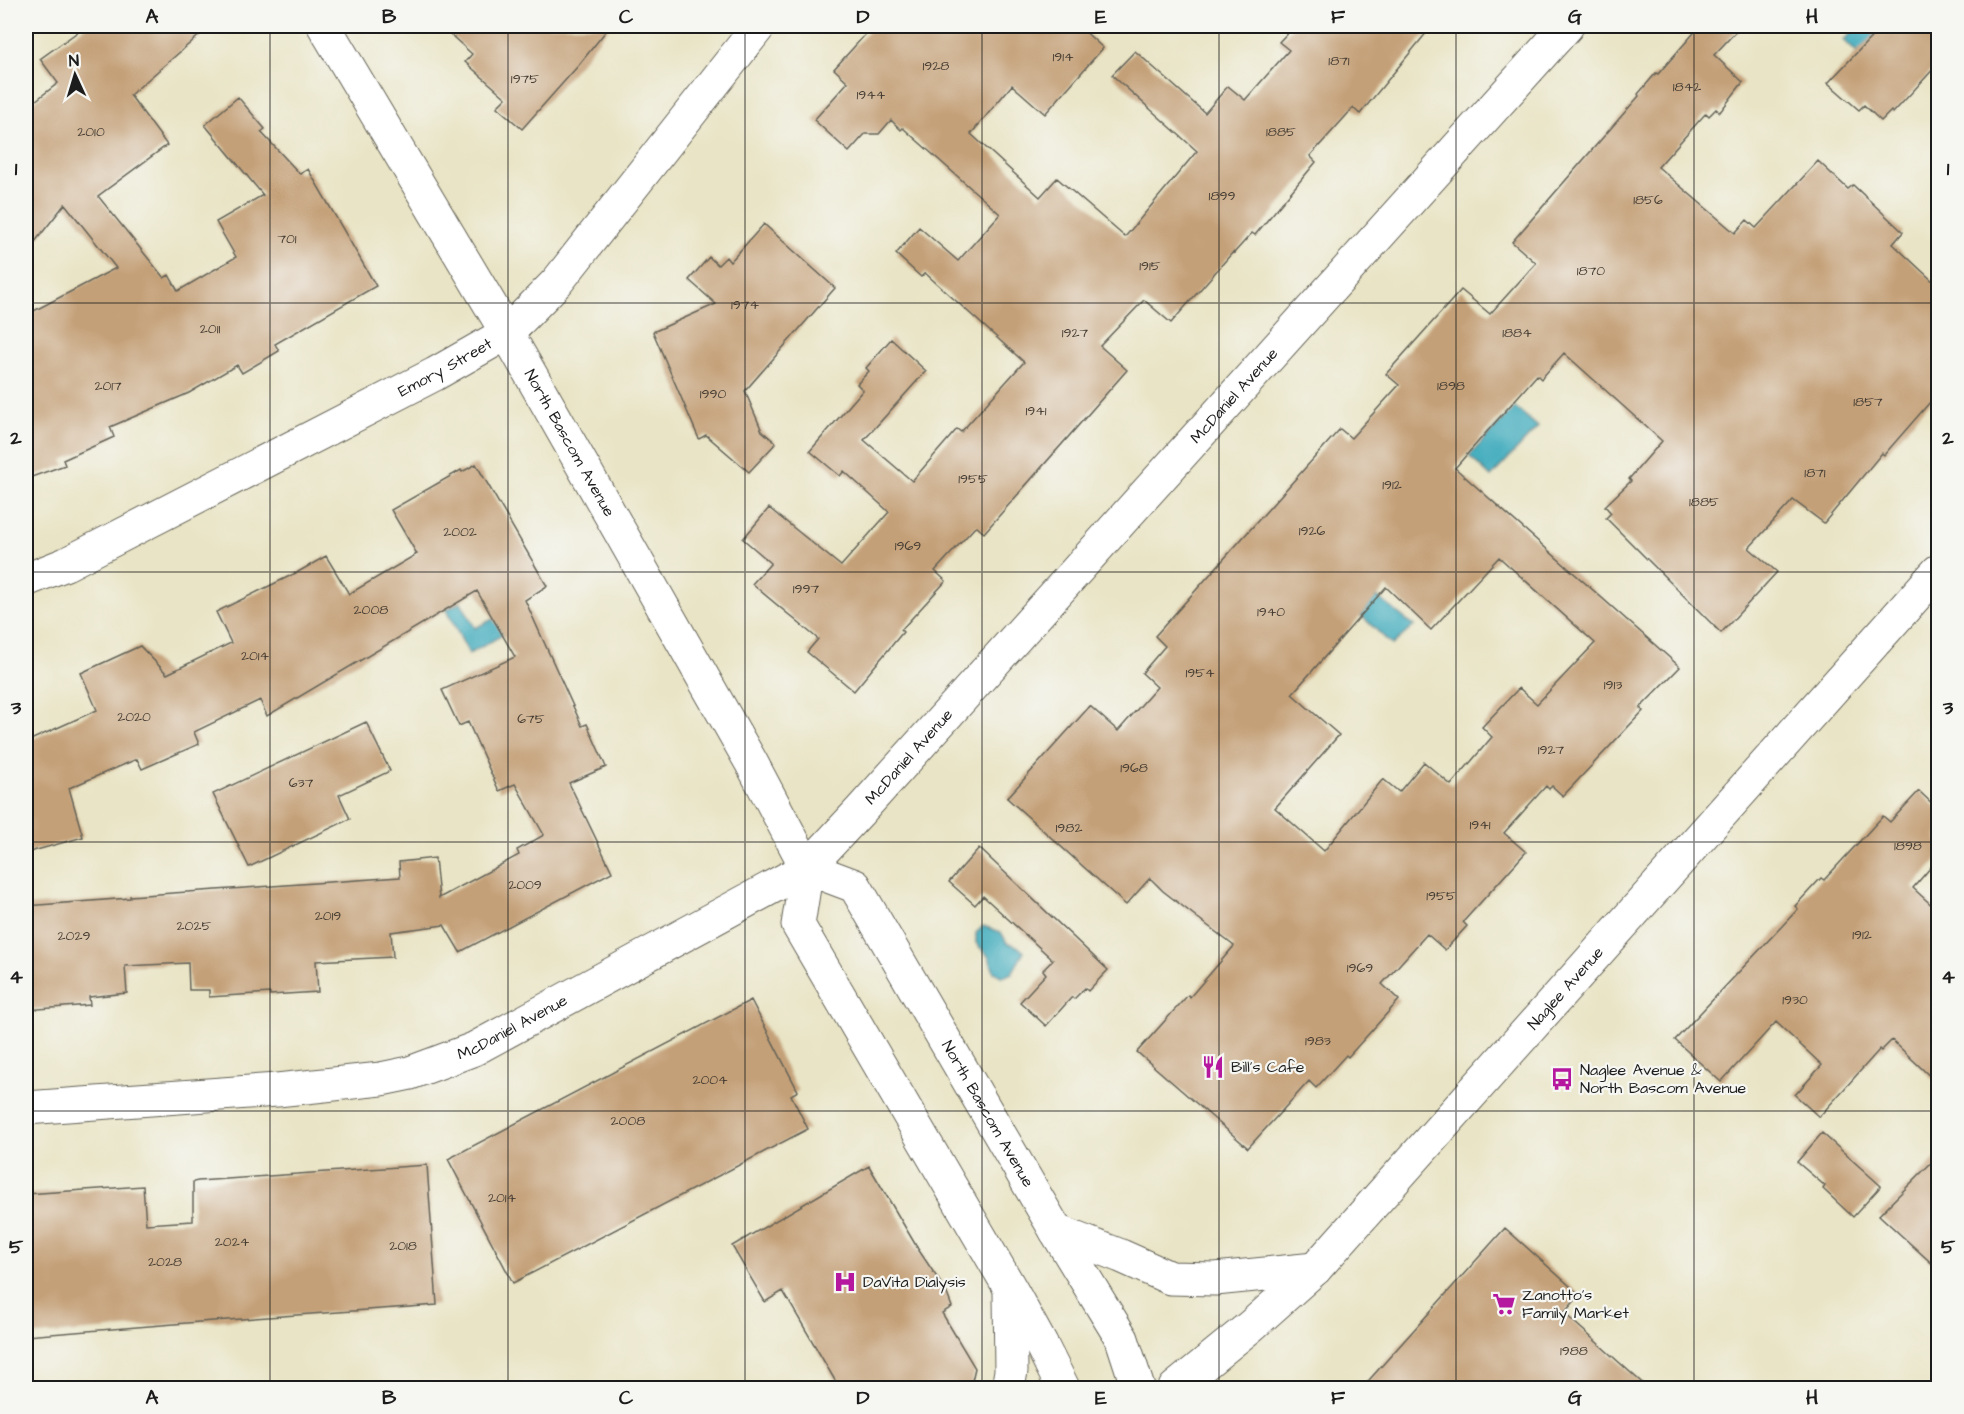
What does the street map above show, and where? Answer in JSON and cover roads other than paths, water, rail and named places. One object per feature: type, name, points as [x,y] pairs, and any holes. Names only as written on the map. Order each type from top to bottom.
[{"type":"main road","name":"North Bascom Avenue","points":[[324,26],[507,333],[751,762],[807,868],[855,886],[1056,1231],[1122,1339],[1138,1389]]},
{"type":"main road","name":"Emory Street","points":[[26,580],[77,558],[435,374],[507,333],[557,282],[759,26]]},
{"type":"main road","name":"McDaniel Avenue","points":[[26,1108],[277,1089],[381,1079],[410,1073],[474,1049],[807,868],[1567,26]]},
{"type":"main road","name":"Naglee Avenue","points":[[1175,1389],[1315,1269],[1938,572]]},
{"type":"main road","points":[[807,868],[798,925],[1010,1288],[1063,1389]]},
{"type":"main road","points":[[1056,1231],[1170,1278],[1215,1279],[1315,1269]]},
{"type":"main road","points":[[1008,1389],[1011,1371],[1010,1288]]},
{"type":"water","points":[[1858,26],[1880,26],[1884,29],[1885,81],[1844,40]]},
{"type":"water","points":[[1515,407],[1538,427],[1491,477],[1469,456]]},
{"type":"water","points":[[1374,594],[1414,626],[1392,645],[1364,618],[1351,613]]},
{"type":"water","points":[[461,602],[475,628],[495,618],[504,634],[469,654],[446,610]]},
{"type":"water","points":[[983,926],[1001,932],[1007,943],[1017,946],[1024,952],[1012,973],[1003,977],[994,972],[989,957],[976,943],[976,933]]},
{"type":"place","name":"Bill’s Cafe","points":[[1213,1067]]},
{"type":"place","name":"Naglee Avenue & North Bascom Avenue","points":[[1562,1079]]},
{"type":"place","name":"DaVita Dialysis","points":[[845,1282]]},
{"type":"place","name":"Zanotto’s Family Market","points":[[1504,1304]]}]
